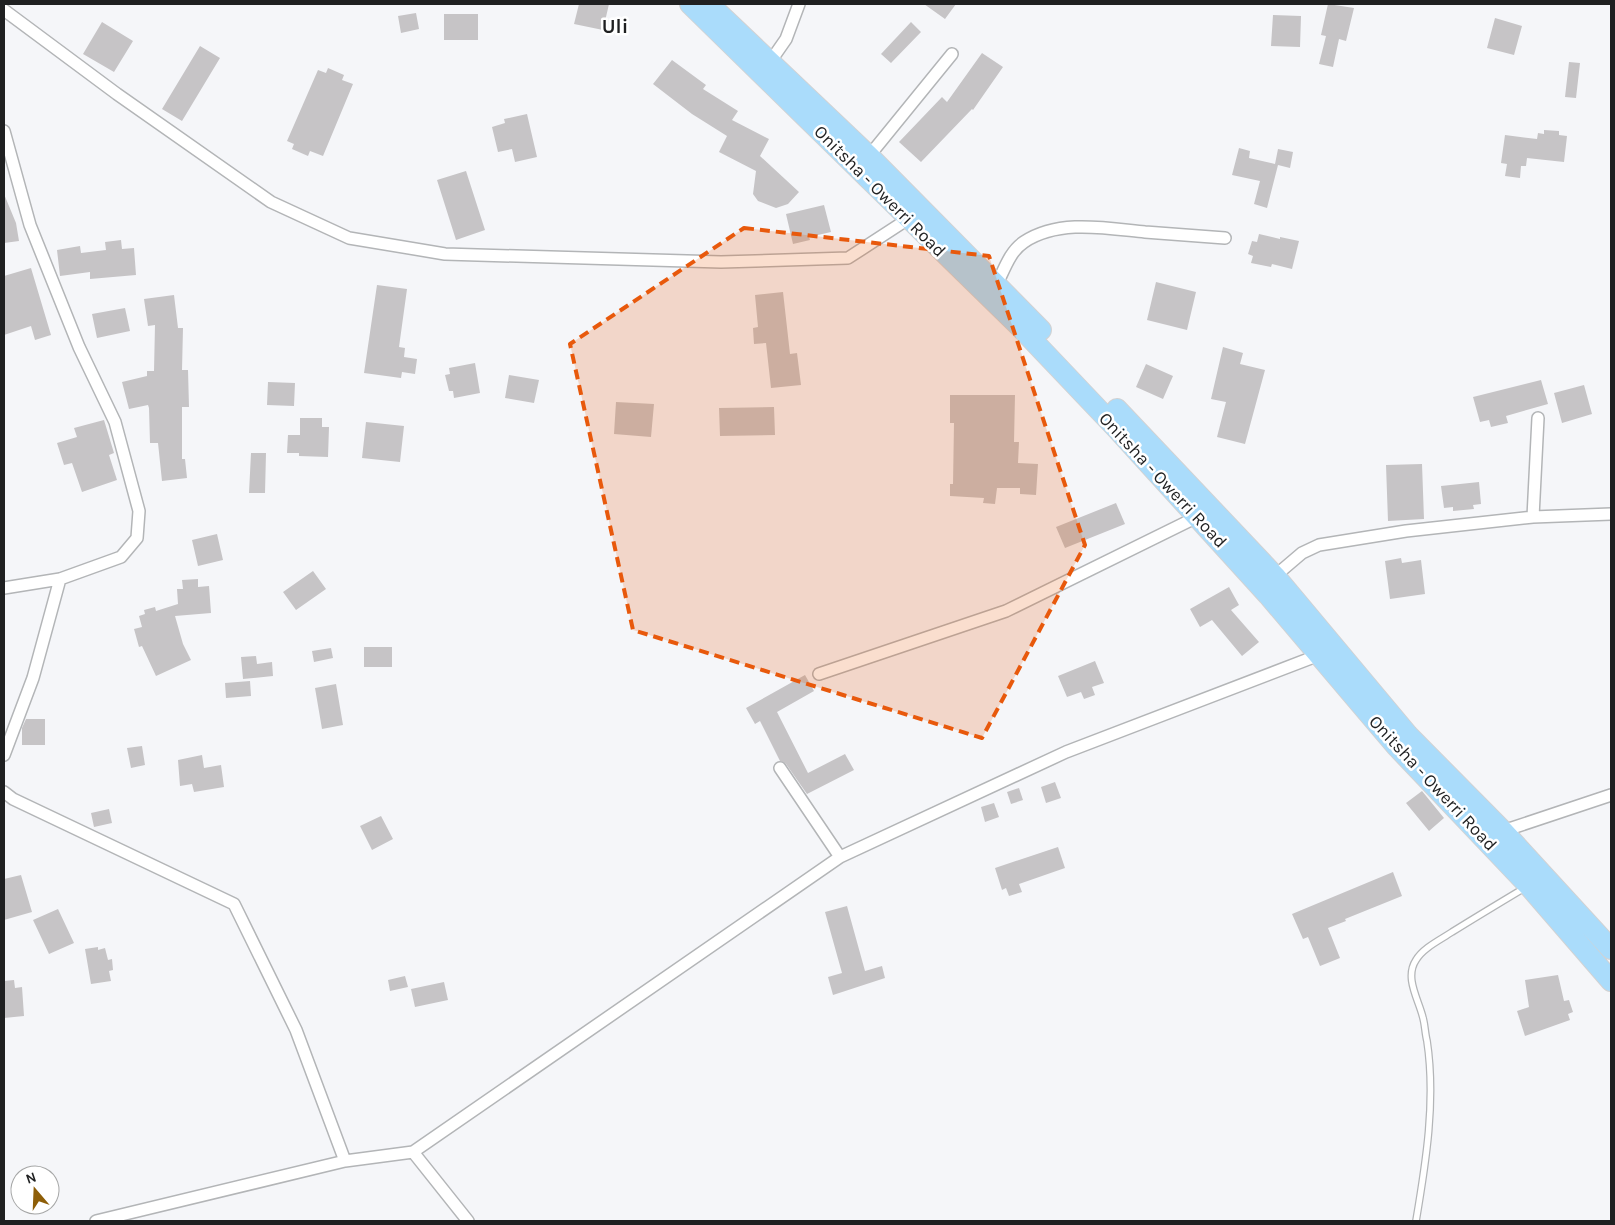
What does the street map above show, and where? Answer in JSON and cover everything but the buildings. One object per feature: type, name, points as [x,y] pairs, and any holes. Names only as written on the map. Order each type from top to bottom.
[{"type":"highway","name":"Onitsha - Owerri Road","points":[[690,4],[1020,328],[1116,428],[1268,595],[1396,746],[1528,885],[1611,981]]},
{"type":"highway","name":"Onitsha - Owerri Road","points":[[709,4],[869,156],[997,284],[1275,576],[1408,735],[1504,831],[1611,949]]},
{"type":"street","points":[[770,62],[786,39],[799,4]]},
{"type":"street","points":[[4,10],[117,94],[271,202],[349,238],[445,254],[721,262],[848,258],[908,219]]},
{"type":"street","points":[[869,156],[952,54]]},
{"type":"street","points":[[4,131],[30,225],[79,347],[115,422],[139,511],[138,538],[121,557],[60,580],[4,588]]},
{"type":"street","points":[[997,284],[1012,254],[1022,243],[1035,236],[1057,230],[1082,226],[1225,238]]},
{"type":"street","points":[[1533,518],[1538,418]]},
{"type":"street","points":[[1275,576],[1302,553],[1319,545],[1406,531],[1533,518],[1611,514]]},
{"type":"street","points":[[819,674],[1006,611],[1197,517]]},
{"type":"street","points":[[4,755],[33,678],[60,580]]},
{"type":"street","points":[[96,1221],[345,1161],[413,1152],[840,857],[1066,752],[1319,655]]},
{"type":"street","points":[[780,768],[840,857]]},
{"type":"street","points":[[1504,831],[1611,795]]},
{"type":"street","points":[[7,798],[234,904],[296,1030],[345,1161]]},
{"type":"street","points":[[413,1152],[468,1221]]},
{"type":"lane","points":[[1416,1221],[1426,1157],[1430,1060],[1423,1017],[1411,974],[1415,961],[1422,952],[1438,941],[1528,885]]},
{"type":"highlighted area","points":[[744,228],[989,256],[1085,545],[982,738],[633,630],[570,344]]},
{"type":"district","name":"Uli","points":[[615,26]]}]
